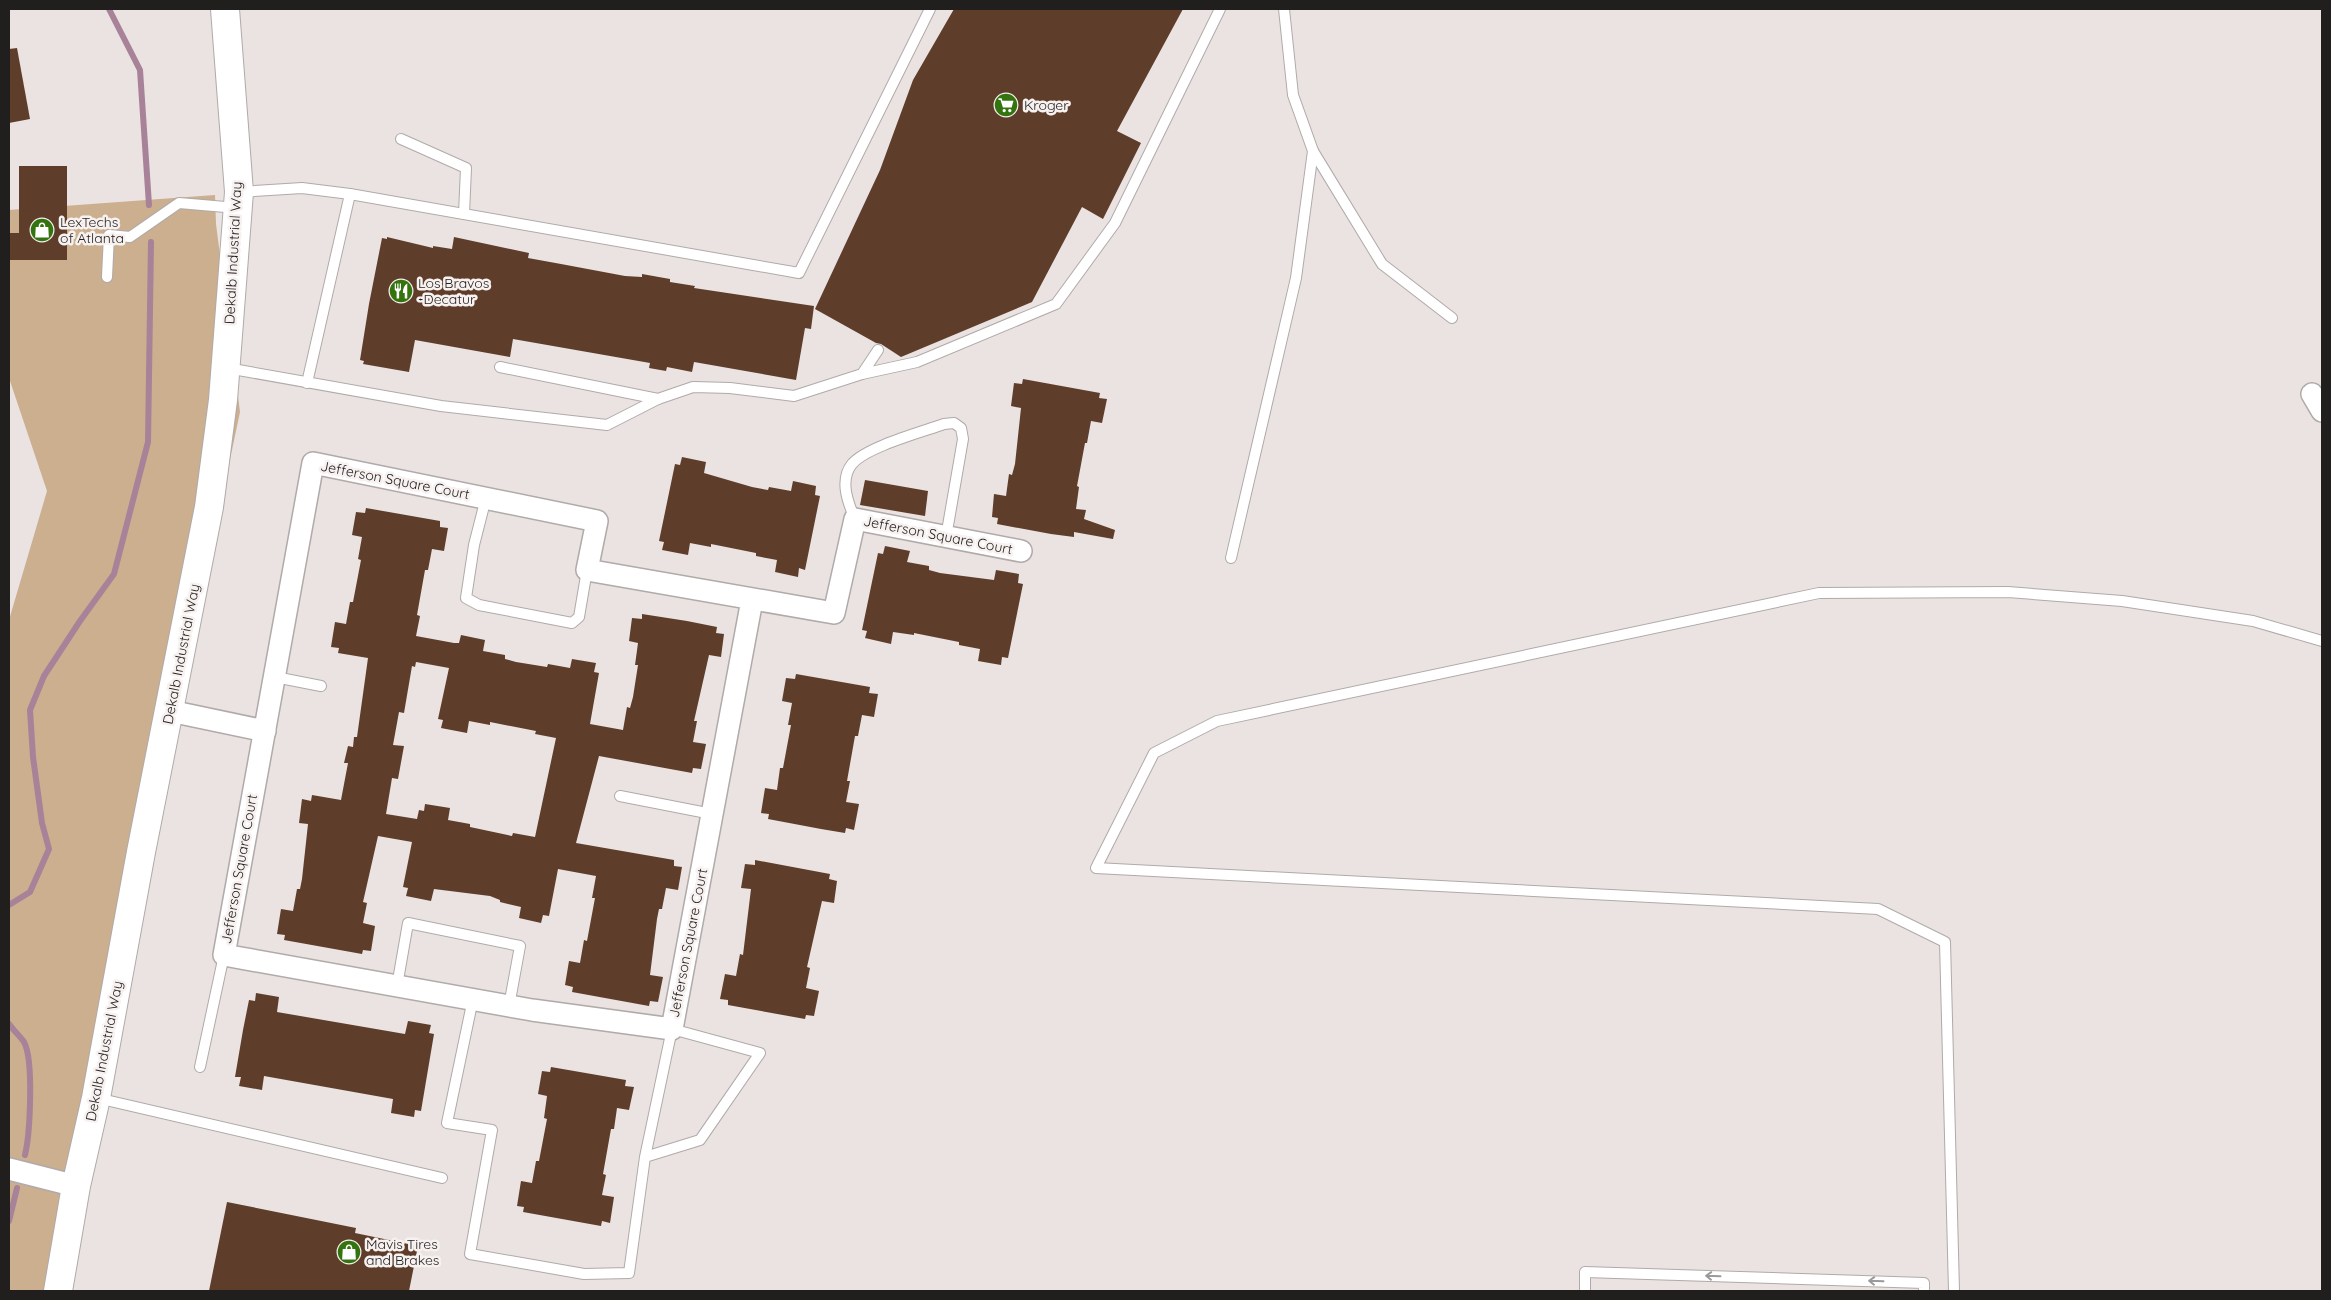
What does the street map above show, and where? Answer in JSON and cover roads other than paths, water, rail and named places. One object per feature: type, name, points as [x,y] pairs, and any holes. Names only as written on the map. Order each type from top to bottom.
[{"type":"main road","name":"Dekalb Industrial Way","points":[[58,1291],[76,1186],[96,1098],[141,852],[209,507],[227,368],[238,200],[225,9]]},
{"type":"street","name":"Jefferson Square Court","points":[[752,600],[672,1029],[509,1006],[224,955],[313,463],[597,521],[587,570],[834,613],[855,519],[1021,551]]},
{"type":"street","points":[[170,711],[265,731]]},
{"type":"street","points":[[9,1169],[76,1186]]},
{"type":"lane","points":[[107,277],[109,235],[130,238],[179,203],[238,200],[302,188],[350,194],[800,273],[930,9]]},
{"type":"lane","points":[[227,368],[441,406],[607,425],[658,399],[693,387],[730,388],[794,396],[862,374],[917,362],[1056,304],[1114,223],[1220,9]]},
{"type":"lane","points":[[1284,9],[1293,95],[1313,151],[1382,264],[1452,318]]},
{"type":"lane","points":[[401,139],[466,168],[464,214]]},
{"type":"lane","points":[[1231,558],[1296,278],[1313,151]]},
{"type":"lane","points":[[307,383],[350,194]]},
{"type":"lane","points":[[862,374],[878,350]]},
{"type":"lane","points":[[500,367],[658,399]]},
{"type":"lane","points":[[855,519],[846,493],[847,477],[852,464],[881,447],[944,424],[954,423],[961,428],[963,439],[946,537]]},
{"type":"lane","points":[[486,498],[474,545],[466,598],[479,605],[572,623],[579,616],[587,570]]},
{"type":"lane","points":[[1954,1291],[1945,942],[1878,909],[1096,868],[1154,753],[1217,721],[1819,594],[2008,592],[2122,601],[2253,621],[2322,641]]},
{"type":"lane","points":[[275,677],[321,686]]},
{"type":"lane","points":[[620,796],[712,814]]},
{"type":"lane","points":[[397,986],[408,923],[520,946],[509,1006]]},
{"type":"lane","points":[[200,1067],[224,955]]},
{"type":"lane","points":[[473,999],[447,1123],[492,1130],[470,1254],[584,1274],[629,1273],[645,1157],[672,1029],[760,1053],[700,1140],[645,1157]]},
{"type":"lane","points":[[96,1098],[442,1178]]},
{"type":"lane","points":[[1584,1291],[1585,1272],[1924,1283],[1924,1291]]},
{"type":"waterway","points":[[109,9],[140,70],[149,205]]},
{"type":"waterway","points":[[9,905],[30,892],[49,849],[42,823],[33,757],[30,710],[44,676],[114,574],[148,442],[151,242]]},
{"type":"waterway","points":[[9,1024],[24,1042],[29,1064],[30,1115],[25,1155]]},
{"type":"waterway","points":[[9,1221],[17,1188]]},
{"type":"place","name":"Kroger","points":[[1006,105]]},
{"type":"place","name":"LexTechs of Atlanta","points":[[42,230]]},
{"type":"place","name":"Los Bravos -Decatur","points":[[401,291]]},
{"type":"place","name":"Mavis Tires and Brakes","points":[[349,1252]]}]
